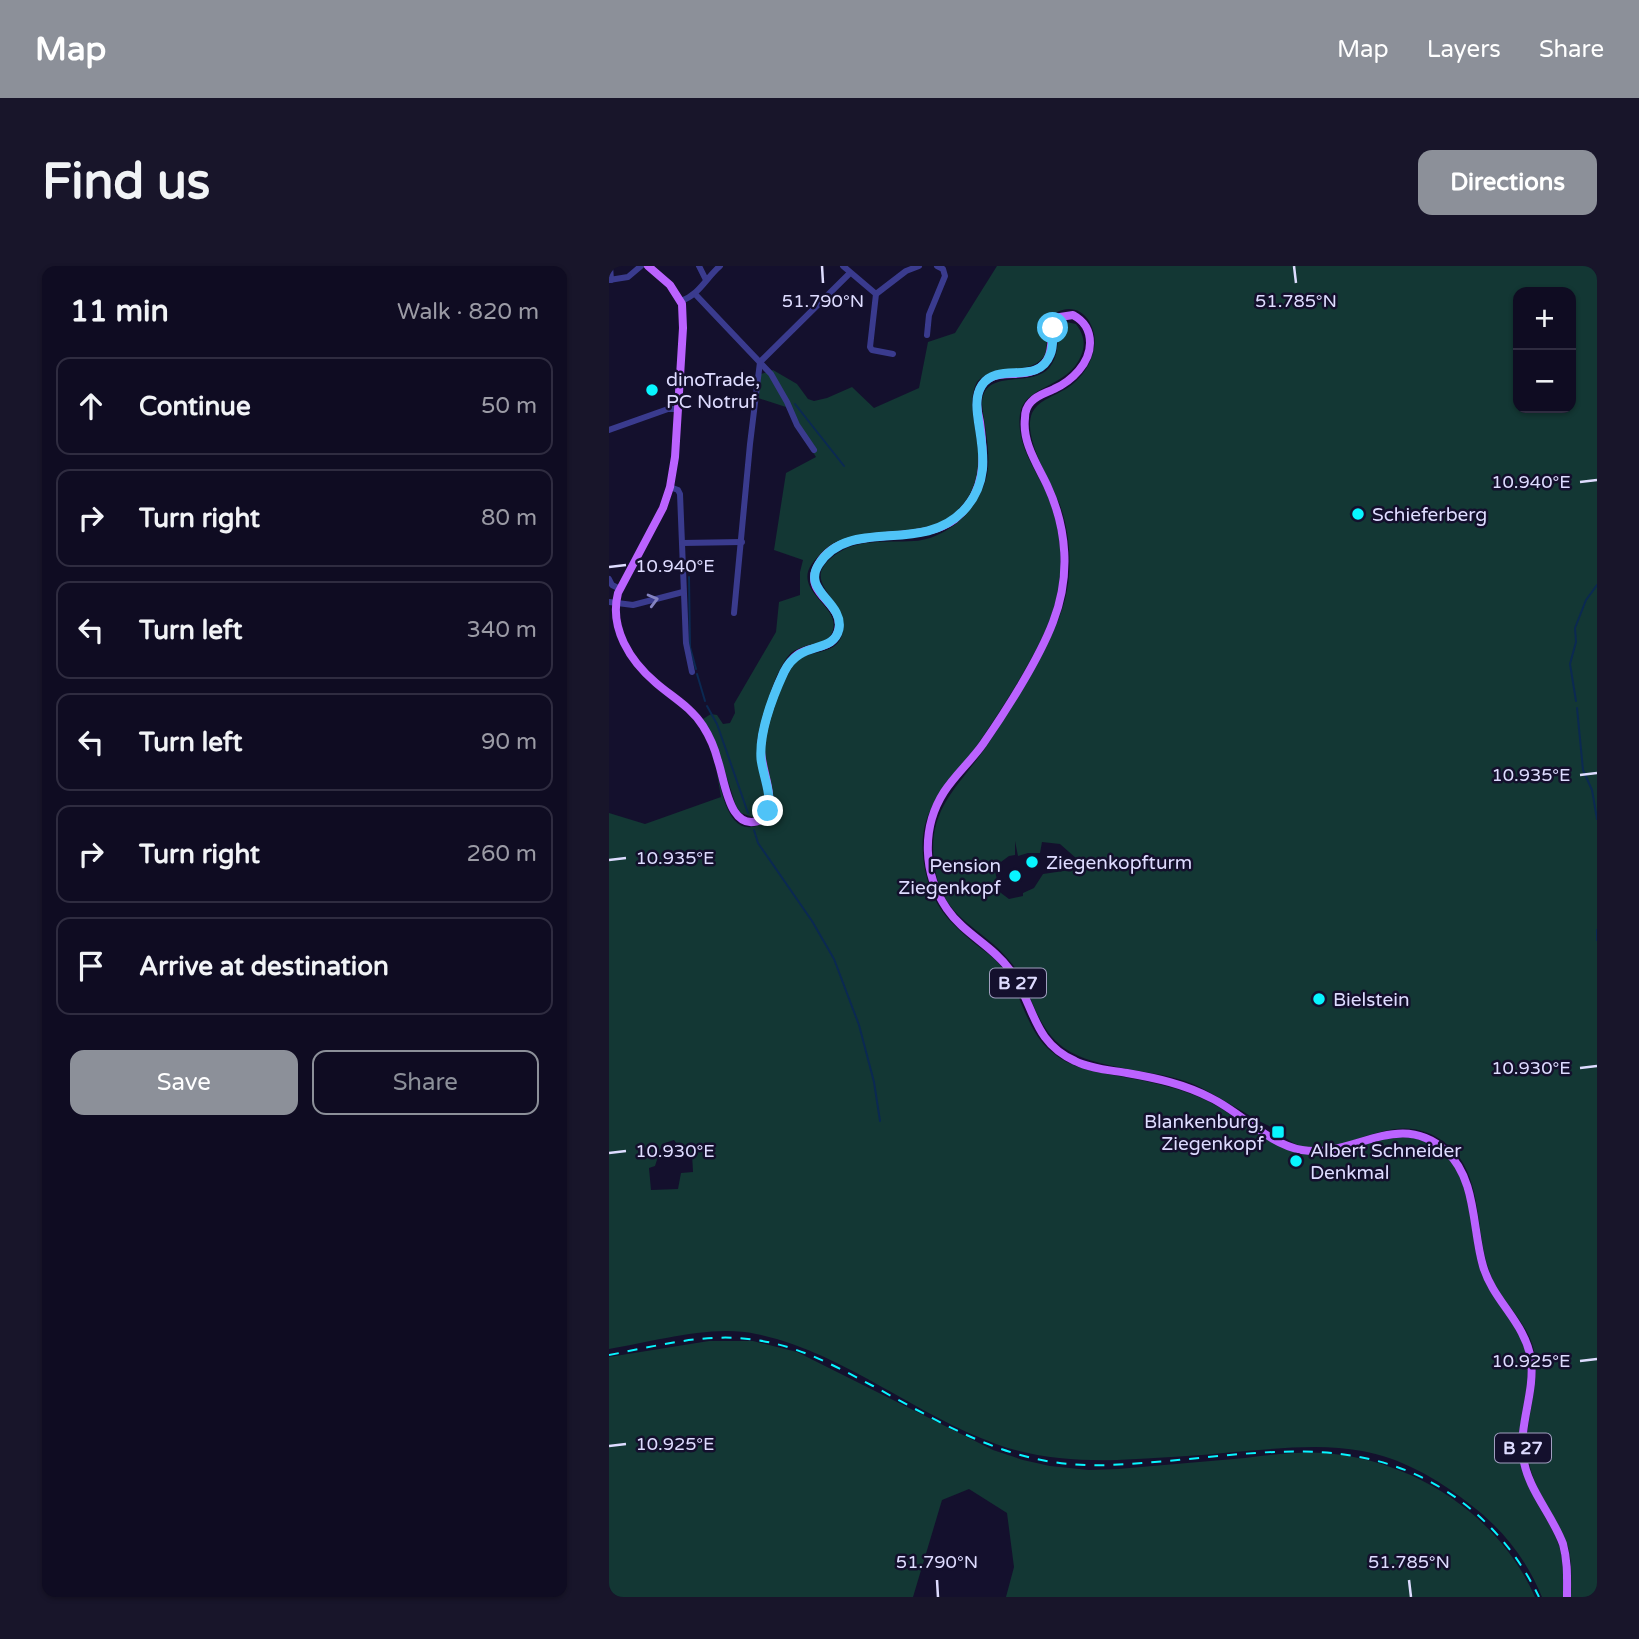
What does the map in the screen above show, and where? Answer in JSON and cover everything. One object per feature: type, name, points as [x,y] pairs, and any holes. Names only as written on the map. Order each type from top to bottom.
[{"type":"main road","points":[[648,266],[670,285],[681,301]]},
{"type":"main road","name":"B 27","points":[[681,301],[683,328],[679,409],[670,487],[660,515],[613,602],[620,634],[631,656],[649,677],[692,713],[704,728],[714,748],[733,810],[748,821],[762,819],[768,811],[769,801],[762,766],[762,737],[781,679],[794,657],[830,643],[836,637],[839,627],[837,613],[814,583],[819,563],[832,551],[855,539],[924,534],[958,517],[973,498],[983,471],[977,403],[982,385],[994,375],[1039,369],[1051,354],[1053,326],[1058,318],[1070,315],[1083,321],[1090,342],[1083,364],[1063,385],[1033,400],[1025,416],[1030,447],[1052,495],[1062,530],[1065,564],[1061,599],[1044,643],[983,745],[946,790],[936,809],[929,835],[928,857],[937,891],[954,918],[1007,966],[1018,983],[1041,1034],[1056,1050],[1073,1060],[1171,1082],[1194,1090],[1226,1106],[1274,1139],[1295,1149],[1329,1150],[1376,1137],[1403,1133],[1427,1139],[1449,1153],[1460,1168],[1467,1185],[1485,1273],[1522,1331],[1530,1352],[1532,1374],[1523,1453],[1529,1479],[1564,1549],[1567,1597]]},
{"type":"street","points":[[610,266],[610,280],[628,277],[641,266]]},
{"type":"street","points":[[699,266],[706,279]]},
{"type":"street","points":[[681,301],[696,295],[706,279],[720,266]]},
{"type":"street","points":[[843,266],[876,294]]},
{"type":"street","points":[[893,354],[870,347],[876,294],[906,271],[919,266]]},
{"type":"street","points":[[927,335],[929,314],[946,276],[943,269],[937,266]]},
{"type":"street","points":[[734,613],[760,362],[850,272]]},
{"type":"street","points":[[696,295],[776,382],[797,425],[814,450]]},
{"type":"street","points":[[609,430],[668,409],[679,409]]},
{"type":"street","points":[[670,487],[678,490],[680,494],[686,643],[692,672]]},
{"type":"street","points":[[682,543],[742,542]]},
{"type":"street","points":[[609,579],[612,585],[620,589]]},
{"type":"street","points":[[613,602],[633,605],[683,593]]},
{"type":"green space","points":[[997,266],[1597,266],[1597,1597],[1571,1597],[1569,1550],[1529,1463],[1527,1436],[1536,1369],[1532,1344],[1489,1270],[1473,1187],[1459,1157],[1448,1145],[1429,1133],[1410,1129],[1391,1130],[1319,1148],[1301,1146],[1193,1084],[1077,1055],[1054,1040],[1040,1020],[1013,965],[954,910],[938,882],[933,843],[941,811],[997,731],[1044,650],[1058,622],[1067,592],[1070,558],[1065,523],[1060,505],[1034,447],[1030,423],[1037,406],[1068,388],[1081,376],[1091,360],[1094,334],[1089,322],[1080,312],[1067,309],[1055,313],[1048,327],[1046,354],[1039,361],[1031,366],[994,372],[977,382],[972,408],[978,469],[966,500],[951,515],[918,529],[862,535],[843,540],[826,550],[813,563],[808,574],[809,584],[833,620],[833,630],[826,640],[794,651],[783,663],[774,682],[758,735],[757,757],[764,794],[763,812],[752,817],[741,813],[736,806],[718,749],[703,719],[711,714],[717,715],[723,724],[730,723],[735,713],[734,704],[776,632],[779,602],[800,595],[803,560],[774,550],[786,473],[816,457],[786,407],[758,398],[761,374],[773,370],[797,384],[808,399],[814,401],[852,387],[874,408],[919,388],[928,342],[955,333]],"holes":[[[1015,841],[1018,856],[1040,853],[1042,842],[1060,844],[1077,859],[1077,869],[1043,874],[1034,888],[1023,893],[1023,896],[1009,899],[997,890],[994,867],[1009,856],[1015,855]]]},
{"type":"green space","points":[[1066,322],[1076,324],[1079,328],[1084,344],[1081,356],[1067,374],[1029,397],[1023,404],[1019,424],[1026,453],[1044,488],[1059,535],[1060,568],[1056,600],[1045,631],[1020,678],[982,738],[935,800],[928,816],[923,834],[923,854],[930,889],[953,924],[1004,970],[1036,1034],[1043,1044],[1061,1059],[1091,1071],[1160,1084],[1193,1095],[1214,1104],[1275,1143],[1301,1153],[1335,1152],[1387,1139],[1404,1138],[1421,1140],[1437,1148],[1449,1159],[1464,1187],[1480,1269],[1524,1348],[1527,1378],[1520,1437],[1521,1456],[1531,1491],[1561,1553],[1563,1597],[1542,1597],[1511,1544],[1491,1522],[1467,1502],[1417,1470],[1376,1454],[1314,1447],[1117,1460],[1056,1458],[996,1444],[936,1417],[819,1355],[756,1334],[721,1331],[609,1349],[609,813],[645,824],[721,797],[716,768],[724,799],[734,819],[741,825],[750,827],[768,819],[773,806],[764,754],[770,719],[780,690],[798,660],[829,649],[842,635],[841,613],[824,586],[822,569],[829,560],[848,548],[859,544],[927,539],[940,534],[963,517],[980,494],[988,468],[988,444],[982,404],[984,393],[999,382],[1031,377],[1049,368],[1056,353],[1061,325]],"holes":[[[674,1140],[683,1152],[692,1154],[693,1172],[681,1173],[678,1189],[651,1190],[649,1168],[655,1166],[662,1144]]]},
{"type":"green space","points":[[709,1341],[753,1341],[797,1352],[993,1450],[1050,1466],[1089,1470],[1118,1469],[1325,1453],[1390,1467],[1421,1480],[1476,1517],[1500,1541],[1535,1597],[1006,1597],[1014,1567],[1007,1513],[969,1489],[942,1500],[913,1597],[609,1597],[609,1357]]},
{"type":"waterway","points":[[795,404],[844,466]]},
{"type":"waterway","points":[[689,577],[690,647],[696,669]]},
{"type":"waterway","points":[[1576,701],[1570,664],[1576,642],[1575,628],[1586,600],[1597,585]]},
{"type":"waterway","points":[[697,674],[705,701]]},
{"type":"waterway","points":[[707,706],[717,724],[748,813]]},
{"type":"waterway","points":[[1577,708],[1583,770],[1592,790],[1597,819]]},
{"type":"waterway","points":[[754,830],[758,843],[812,921],[834,959],[859,1025],[874,1082],[880,1121]]},
{"type":"waterway","points":[[1597,930],[1597,940]]},
{"type":"railway","points":[[609,1355],[701,1339],[738,1338],[772,1343],[831,1364],[973,1438],[1015,1454],[1063,1463],[1116,1465],[1298,1452],[1336,1453],[1373,1460],[1410,1472],[1446,1491],[1475,1512],[1511,1551],[1539,1597]]},
{"type":"place","name":"dinoTrade, PC Notruf","points":[[652,390]]},
{"type":"place","name":"Schieferberg","points":[[1358,514]]},
{"type":"place","name":"Ziegenkopfturm","points":[[1032,862]]},
{"type":"place","name":"Pension Ziegenkopf","points":[[1015,876]]},
{"type":"place","name":"Bielstein","points":[[1319,999]]},
{"type":"place","name":"Blankenburg, Ziegenkopf","points":[[1278,1132]]},
{"type":"place","name":"Albert Schneider Denkmal","points":[[1296,1161]]},
{"type":"route","points":[[768,811],[761,745],[781,679],[794,657],[807,650],[826,646],[836,637],[839,627],[837,613],[814,583],[819,563],[832,551],[855,539],[924,534],[943,526],[962,512],[976,493],[983,471],[977,403],[980,388],[994,375],[1024,373],[1042,366],[1051,354],[1053,328]]}]
